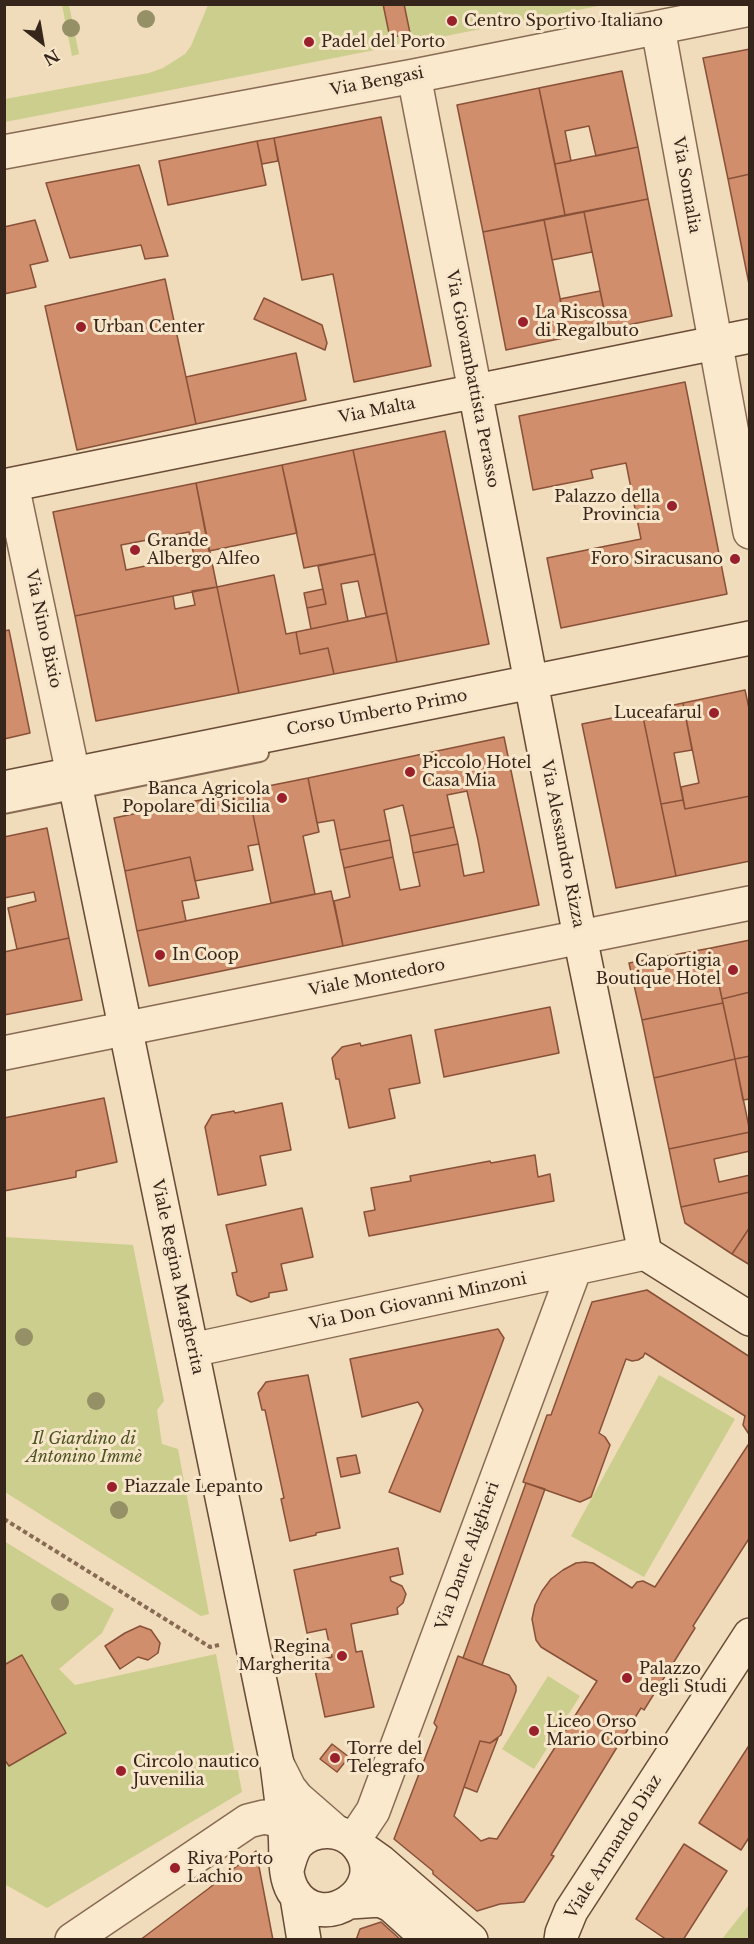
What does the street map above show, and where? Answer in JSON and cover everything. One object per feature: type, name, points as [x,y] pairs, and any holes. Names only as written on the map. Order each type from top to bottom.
[{"type":"main road","name":"Via Bengasi","points":[[4,152],[414,76],[750,9]]},
{"type":"main road","name":"Via Somalia","points":[[658,28],[750,532]]},
{"type":"main road","name":"Via Giovambattista Perasso","points":[[414,76],[532,689]]},
{"type":"main road","name":"Via Malta","points":[[7,481],[473,385],[750,336]]},
{"type":"main road","name":"Via Nino Bixio","points":[[7,481],[75,782]]},
{"type":"main road","name":"Corso Umberto Primo","points":[[4,788],[75,782],[532,689],[750,638]]},
{"type":"main road","name":"Via Alessandro Rizza","points":[[532,689],[645,1253]]},
{"type":"main road","name":"Viale Regina Margherita","points":[[75,782],[277,1764]]},
{"type":"main road","name":"Viale Montedoro","points":[[4,1053],[750,903]]},
{"type":"main road","name":"Via Don Giovanni Minzoni","points":[[192,1350],[645,1253]]},
{"type":"main road","points":[[645,1253],[750,1319]]},
{"type":"main road","name":"Via Dante Alighieri","points":[[348,1839],[361,1829],[373,1811],[575,1268]]},
{"type":"main road","name":"Viale Armando Diaz","points":[[561,1940],[571,1911],[750,1635]]},
{"type":"main road","points":[[277,1764],[293,1793],[348,1839],[381,1862],[471,1940]]},
{"type":"main road","points":[[277,1764],[292,1883],[304,1940]]},
{"type":"main road","points":[[72,1940],[248,1821],[264,1817],[284,1821]]},
{"type":"main road","points":[[322,1831],[348,1839],[363,1854],[366,1875],[364,1885],[350,1902],[340,1907],[329,1910],[317,1909],[306,1904],[292,1883],[290,1856],[297,1844],[309,1835],[322,1831]]},
{"type":"main road","points":[[350,1902],[380,1900],[391,1905],[430,1940]]},
{"type":"lane","points":[[473,385],[673,335],[715,343]]},
{"type":"lane","points":[[338,737],[532,689],[724,658],[739,655],[750,648]]},
{"type":"lane","points":[[4,806],[75,782],[280,749]]},
{"type":"path","points":[[4,1519],[210,1647],[252,1640]]},
{"type":"green space","points":[[62,5],[69,5],[79,54],[72,56]]},
{"type":"green space","points":[[208,5],[603,5],[5,122],[5,99],[149,73],[163,68],[185,54],[191,46]]},
{"type":"green space","name":"Il Giardino di Antonino Immè","points":[[5,1237],[133,1245],[164,1401],[157,1410],[162,1444],[178,1449],[209,1614],[201,1616],[5,1492]]},
{"type":"green space","points":[[659,1375],[735,1419],[644,1577],[571,1536]]},
{"type":"green space","name":"Circolo nautico Juvenilia","points":[[4,1541],[114,1609],[102,1633],[59,1669],[75,1685],[216,1654],[242,1792],[47,1908],[6,1885],[5,1882]]},
{"type":"green space","points":[[548,1676],[580,1696],[534,1769],[502,1749]]},
{"type":"green space","points":[[749,1905],[749,1935],[746,1939],[722,1939]]},
{"type":"building","points":[[383,4],[404,4],[410,33],[390,38]]},
{"type":"building","points":[[750,49],[750,174],[728,179],[703,58]]},
{"type":"building","points":[[622,71],[638,147],[596,156],[589,126],[565,131],[571,161],[555,164],[539,88]]},
{"type":"building","points":[[539,88],[565,215],[483,232],[457,105]]},
{"type":"building","points":[[381,117],[431,366],[354,382],[333,274],[302,280],[274,138]]},
{"type":"building","points":[[274,138],[278,161],[262,164],[257,141]]},
{"type":"building","points":[[257,141],[266,185],[168,205],[159,161]]},
{"type":"building","points":[[638,147],[648,199],[565,215],[555,164]]},
{"type":"building","points":[[139,165],[168,256],[145,259],[141,245],[70,258],[46,183]]},
{"type":"building","points":[[750,174],[750,289],[728,179]]},
{"type":"building","points":[[648,199],[672,316],[608,329],[584,212]]},
{"type":"building","points":[[584,212],[592,252],[552,260],[544,220]]},
{"type":"building","points":[[35,220],[48,261],[30,265],[36,287],[4,294],[4,227]]},
{"type":"building","points":[[544,220],[568,337],[506,350],[483,232]]},
{"type":"building","points":[[165,279],[196,424],[77,450],[45,306]]},
{"type":"building","points":[[600,291],[608,329],[568,337],[560,299]]},
{"type":"building","points":[[264,298],[322,325],[327,343],[325,350],[254,319]]},
{"type":"building","points":[[296,353],[306,400],[196,424],[186,377]]},
{"type":"building","name":"Palazzo della Provincia","points":[[685,382],[727,594],[561,628],[547,558],[641,539],[626,463],[591,470],[593,478],[533,490],[519,416]]},
{"type":"building","points":[[445,431],[489,644],[397,662],[353,450]]},
{"type":"building","points":[[353,450],[375,554],[304,568],[282,465]]},
{"type":"building","points":[[282,465],[297,533],[209,551],[196,483]]},
{"type":"building","points":[[196,483],[217,587],[75,616],[53,512]],"holes":[[[189,532],[194,556],[126,570],[121,545]]]},
{"type":"building","points":[[375,554],[387,613],[366,617],[358,581],[341,584],[348,621],[311,629],[307,608],[326,604],[318,566]]},
{"type":"building","points":[[274,575],[286,634],[296,632],[300,654],[328,648],[334,674],[239,693],[217,587]]},
{"type":"building","points":[[217,587],[239,693],[96,721],[75,616],[173,596],[175,609],[195,605],[192,591]]},
{"type":"building","points":[[323,589],[326,604],[307,608],[304,593]]},
{"type":"building","points":[[387,613],[397,662],[334,674],[328,648],[300,654],[296,632]]},
{"type":"building","points":[[9,630],[30,733],[4,739],[4,631]]},
{"type":"building","points":[[745,690],[750,713],[750,796],[685,809],[681,787],[699,783],[683,703]]},
{"type":"building","points":[[683,703],[692,750],[674,753],[683,800],[661,804],[642,712]]},
{"type":"building","points":[[642,712],[676,876],[616,888],[582,724]]},
{"type":"building","points":[[504,737],[539,905],[343,946],[334,901],[350,897],[344,868],[393,857],[400,890],[420,886],[413,853],[458,844],[464,876],[484,872],[478,840],[467,791],[447,795],[454,827],[410,836],[403,805],[384,810],[390,840],[340,850],[334,820],[317,823],[308,778]]},
{"type":"building","points":[[308,778],[319,832],[303,836],[315,894],[271,903],[248,790]]},
{"type":"building","points":[[248,790],[259,844],[248,846],[253,870],[195,881],[190,857],[125,871],[114,818]]},
{"type":"building","points":[[750,796],[750,861],[676,876],[661,804],[683,800],[685,809]]},
{"type":"building","points":[[454,827],[458,844],[413,853],[410,836]]},
{"type":"building","points":[[47,828],[69,938],[17,949],[8,908],[36,901],[34,892],[4,898],[4,837]]},
{"type":"building","points":[[390,840],[393,857],[344,868],[340,850]]},
{"type":"building","points":[[190,857],[199,898],[182,901],[186,921],[137,931],[125,871]]},
{"type":"building","points":[[331,891],[343,946],[149,986],[137,931]]},
{"type":"building","points":[[69,938],[82,1000],[4,1015],[4,952]]},
{"type":"building","name":"Caportigia Boutique Hotel","points":[[750,940],[750,992],[722,999],[711,948]]},
{"type":"building","points":[[711,948],[723,1003],[642,1020],[629,963]]},
{"type":"building","points":[[750,992],[750,1056],[735,1059],[722,999]]},
{"type":"building","points":[[723,1003],[735,1059],[654,1078],[642,1020]]},
{"type":"building","points":[[550,1007],[559,1053],[444,1077],[435,1030]]},
{"type":"building","points":[[411,1035],[420,1083],[389,1089],[395,1118],[349,1128],[339,1079],[336,1079],[332,1058],[342,1047],[360,1043],[361,1046]]},
{"type":"building","points":[[750,1056],[750,1099],[743,1100],[735,1059]]},
{"type":"building","points":[[735,1059],[750,1132],[669,1149],[654,1078]]},
{"type":"building","points":[[104,1098],[117,1162],[76,1171],[76,1177],[4,1191],[4,1118]]},
{"type":"building","points":[[282,1103],[291,1150],[260,1156],[266,1185],[218,1195],[205,1127],[212,1115],[234,1111],[235,1113]]},
{"type":"building","points":[[750,1132],[750,1151],[714,1159],[719,1182],[750,1175],[750,1192],[681,1207],[669,1149]]},
{"type":"building","points":[[535,1155],[538,1177],[550,1174],[554,1201],[369,1236],[364,1212],[375,1210],[371,1188],[411,1181],[410,1176]]},
{"type":"building","points":[[750,1192],[750,1227],[732,1254],[685,1223],[681,1207]]},
{"type":"building","points":[[302,1208],[313,1257],[281,1264],[287,1290],[269,1293],[269,1297],[251,1302],[237,1295],[232,1273],[237,1272],[226,1225]]},
{"type":"building","points":[[750,1227],[750,1265],[732,1254]]},
{"type":"building","points":[[647,1290],[750,1357],[750,1436],[743,1425],[745,1416],[645,1353],[638,1360],[626,1359],[599,1433],[610,1445],[591,1497],[580,1502],[523,1482],[547,1415],[551,1415],[592,1302]]},
{"type":"building","points":[[498,1329],[504,1338],[440,1512],[389,1492],[423,1410],[418,1402],[362,1417],[350,1359]]},
{"type":"building","points":[[308,1375],[340,1528],[290,1541],[281,1499],[284,1498],[265,1410],[262,1410],[258,1393],[266,1382]]},
{"type":"building","name":"Palazzo degli Studi","points":[[750,1442],[750,1537],[693,1626],[695,1628],[644,1710],[641,1708],[551,1855],[554,1856],[524,1902],[500,1904],[477,1911],[394,1839],[437,1727],[434,1723],[458,1656],[509,1675],[516,1686],[501,1735],[490,1743],[480,1741],[454,1816],[481,1841],[489,1838],[497,1839],[597,1681],[541,1647],[536,1640],[532,1619],[535,1605],[542,1591],[551,1579],[563,1570],[576,1563],[585,1562],[593,1563],[632,1588],[637,1582],[643,1581],[655,1587]]},
{"type":"building","points":[[356,1455],[360,1473],[341,1477],[337,1458]]},
{"type":"building","points":[[526,1483],[545,1489],[482,1665],[463,1658]]},
{"type":"building","points":[[398,1548],[403,1574],[390,1577],[391,1581],[402,1586],[406,1594],[403,1603],[397,1608],[398,1614],[351,1624],[356,1652],[362,1651],[374,1707],[325,1717],[313,1661],[332,1657],[326,1629],[307,1633],[294,1570]]},
{"type":"building","points":[[140,1626],[151,1630],[160,1643],[158,1653],[148,1660],[138,1657],[120,1669],[105,1646]]},
{"type":"building","points":[[22,1655],[66,1733],[9,1766],[4,1759],[4,1665]]},
{"type":"building","points":[[498,1738],[477,1792],[464,1787],[480,1741],[490,1743]]},
{"type":"building","name":"Torre del Telegrafo","points":[[332,1744],[349,1757],[337,1772],[320,1759]]},
{"type":"building","points":[[750,1744],[750,1836],[741,1850],[699,1823]]},
{"type":"building","points":[[684,1844],[727,1871],[683,1940],[667,1940],[636,1919]]},
{"type":"building","points":[[256,1851],[273,1940],[140,1940],[208,1889]]},
{"type":"building","points":[[381,1922],[401,1940],[356,1940],[360,1929]]},
{"type":"place","name":"Centro Sportivo Italiano","points":[[452,21]]},
{"type":"place","name":"Padel del Porto","points":[[309,42]]},
{"type":"place","name":"La Riscossa di Regalbuto","points":[[523,322]]},
{"type":"place","name":"Urban Center","points":[[81,327]]},
{"type":"place","name":"Palazzo della Provincia","points":[[672,506]]},
{"type":"place","name":"Grande Albergo Alfeo","points":[[135,550]]},
{"type":"place","name":"Foro Siracusano","points":[[735,559]]},
{"type":"place","name":"Luceafarul","points":[[714,713]]},
{"type":"place","name":"Piccolo Hotel Casa Mia","points":[[410,772]]},
{"type":"place","name":"Banca Agricola Popolare di Sicilia","points":[[282,798]]},
{"type":"place","name":"In Coop","points":[[160,955]]},
{"type":"place","name":"Caportigia Boutique Hotel","points":[[733,970]]},
{"type":"place","name":"Piazzale Lepanto","points":[[112,1487]]},
{"type":"place","name":"Regina Margherita","points":[[342,1656]]},
{"type":"place","name":"Palazzo degli Studi","points":[[627,1678]]},
{"type":"place","name":"Liceo Orso Mario Corbino","points":[[534,1731]]},
{"type":"place","name":"Torre del Telegrafo","points":[[335,1758]]},
{"type":"place","name":"Circolo nautico Juvenilia","points":[[121,1771]]},
{"type":"place","name":"Riva Porto Lachio","points":[[175,1868]]}]
